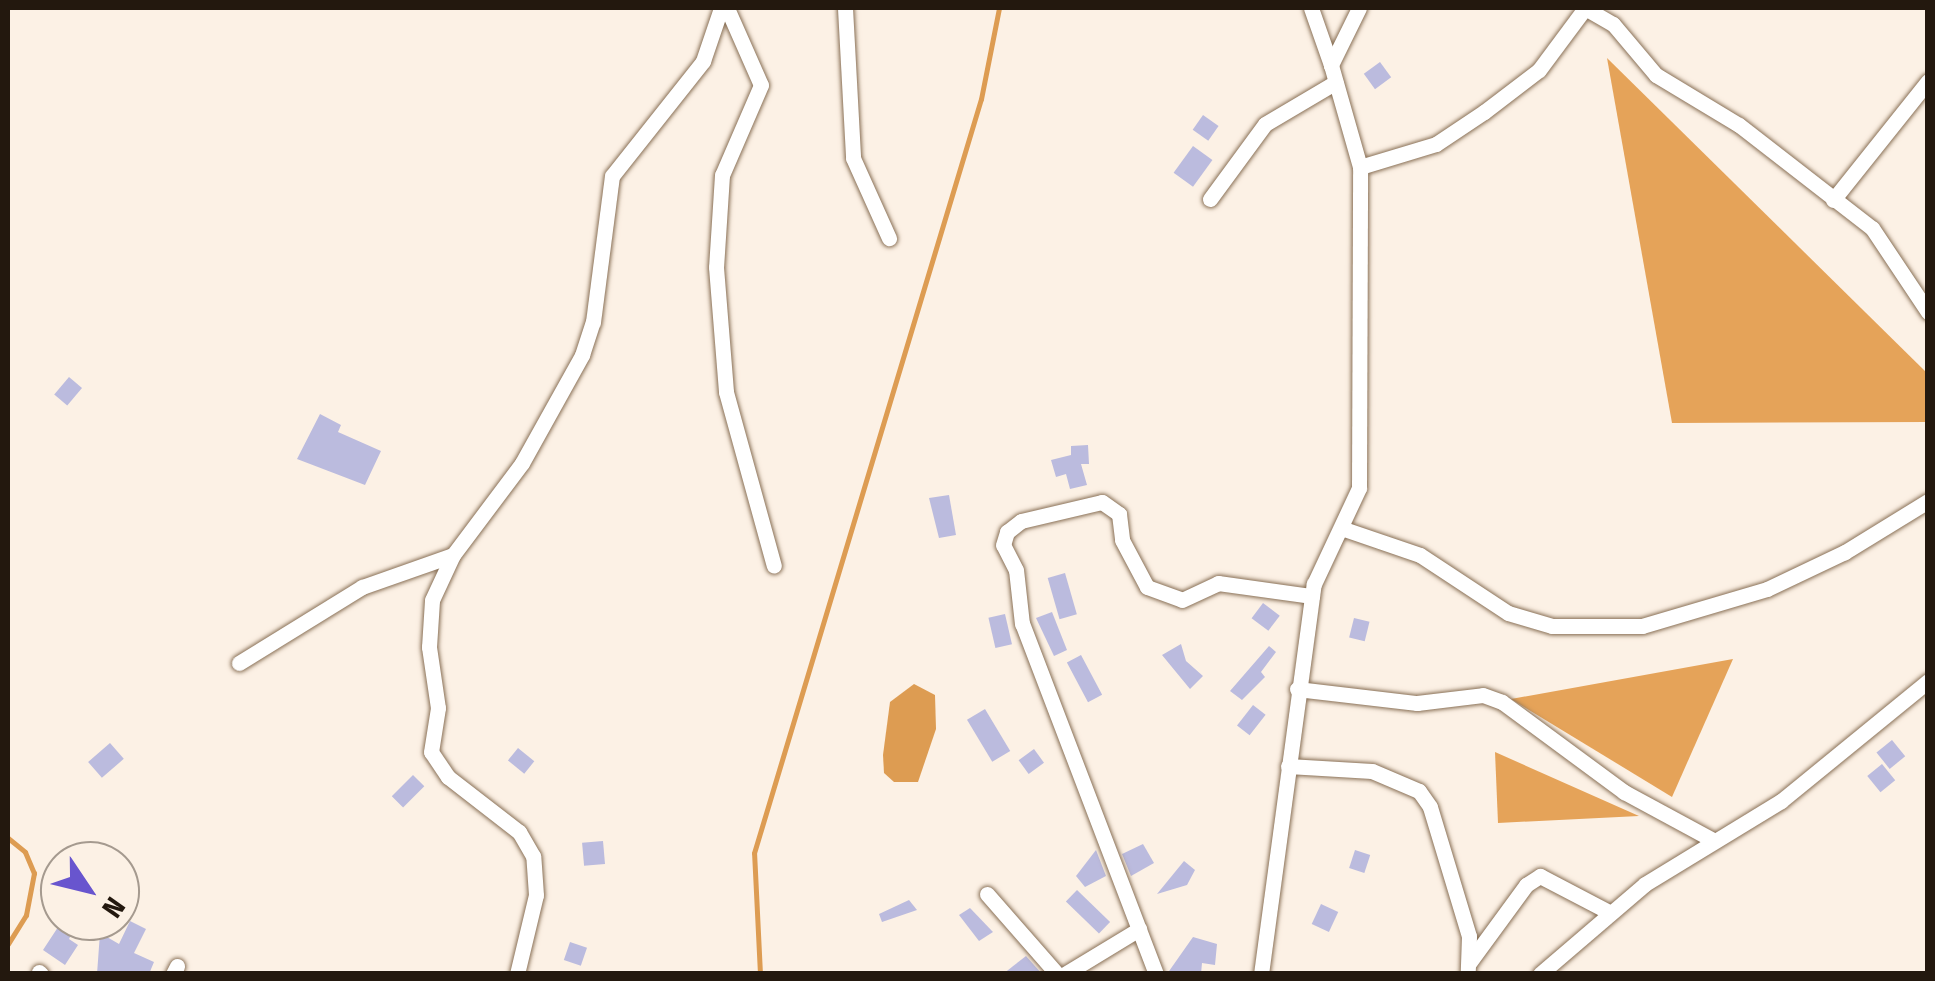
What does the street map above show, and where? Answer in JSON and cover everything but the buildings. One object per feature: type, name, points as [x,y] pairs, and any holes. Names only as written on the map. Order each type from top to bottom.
[{"type":"street","points":[[517,974],[536,895],[530,847],[509,821],[448,777],[430,752],[438,708],[430,647],[432,600],[452,554],[522,462],[582,355],[593,322],[612,176],[703,61],[724,8]]},
{"type":"street","points":[[724,8],[762,85],[722,175],[716,266],[726,392],[774,566]]},
{"type":"street","points":[[845,8],[853,158],[889,238]]},
{"type":"street","points":[[1262,974],[1312,596],[1322,557],[1344,528],[1356,500],[1362,453],[1360,166],[1311,8]]},
{"type":"street","points":[[1331,65],[1359,8]]},
{"type":"street","points":[[1360,166],[1436,144],[1484,112],[1538,70],[1585,8],[1613,24],[1656,75],[1738,125],[1878,234],[1928,312]]},
{"type":"street","points":[[1834,200],[1928,81]]},
{"type":"street","points":[[1210,199],[1265,124],[1336,82]]},
{"type":"street","points":[[1344,528],[1420,555],[1508,614],[1552,626],[1642,626],[1767,590],[1928,501]]},
{"type":"street","points":[[1156,974],[1022,624],[1016,570],[1003,545],[1007,532],[1021,521],[1102,502],[1119,514],[1122,540],[1147,587],[1182,600],[1218,584],[1312,596]]},
{"type":"street","points":[[239,663],[362,586],[452,554]]},
{"type":"street","points":[[1540,974],[1609,912],[1712,839],[1781,801],[1928,681]]},
{"type":"street","points":[[1297,689],[1417,703],[1483,695],[1502,702],[1624,792],[1712,839]]},
{"type":"street","points":[[1288,766],[1372,771],[1419,791],[1430,807],[1469,936],[1468,969]]},
{"type":"street","points":[[1468,969],[1526,884],[1540,876],[1609,912]]},
{"type":"street","points":[[987,894],[1056,974]]},
{"type":"street","points":[[1064,974],[1139,929]]},
{"type":"shaded area","points":[[1607,58],[1927,373],[1927,422],[1672,423]]},
{"type":"shaded area","points":[[1733,659],[1672,797],[1511,699]]},
{"type":"shaded area","points":[[914,684],[935,695],[936,729],[918,782],[894,782],[884,773],[883,755],[890,702]]},
{"type":"shaded area","points":[[1495,752],[1639,816],[1498,823]]},
{"type":"waterway","points":[[760,974],[754,853],[981,99],[999,8]]},
{"type":"waterway","points":[[8,838],[25,852],[34,873],[26,915],[8,944]]}]
